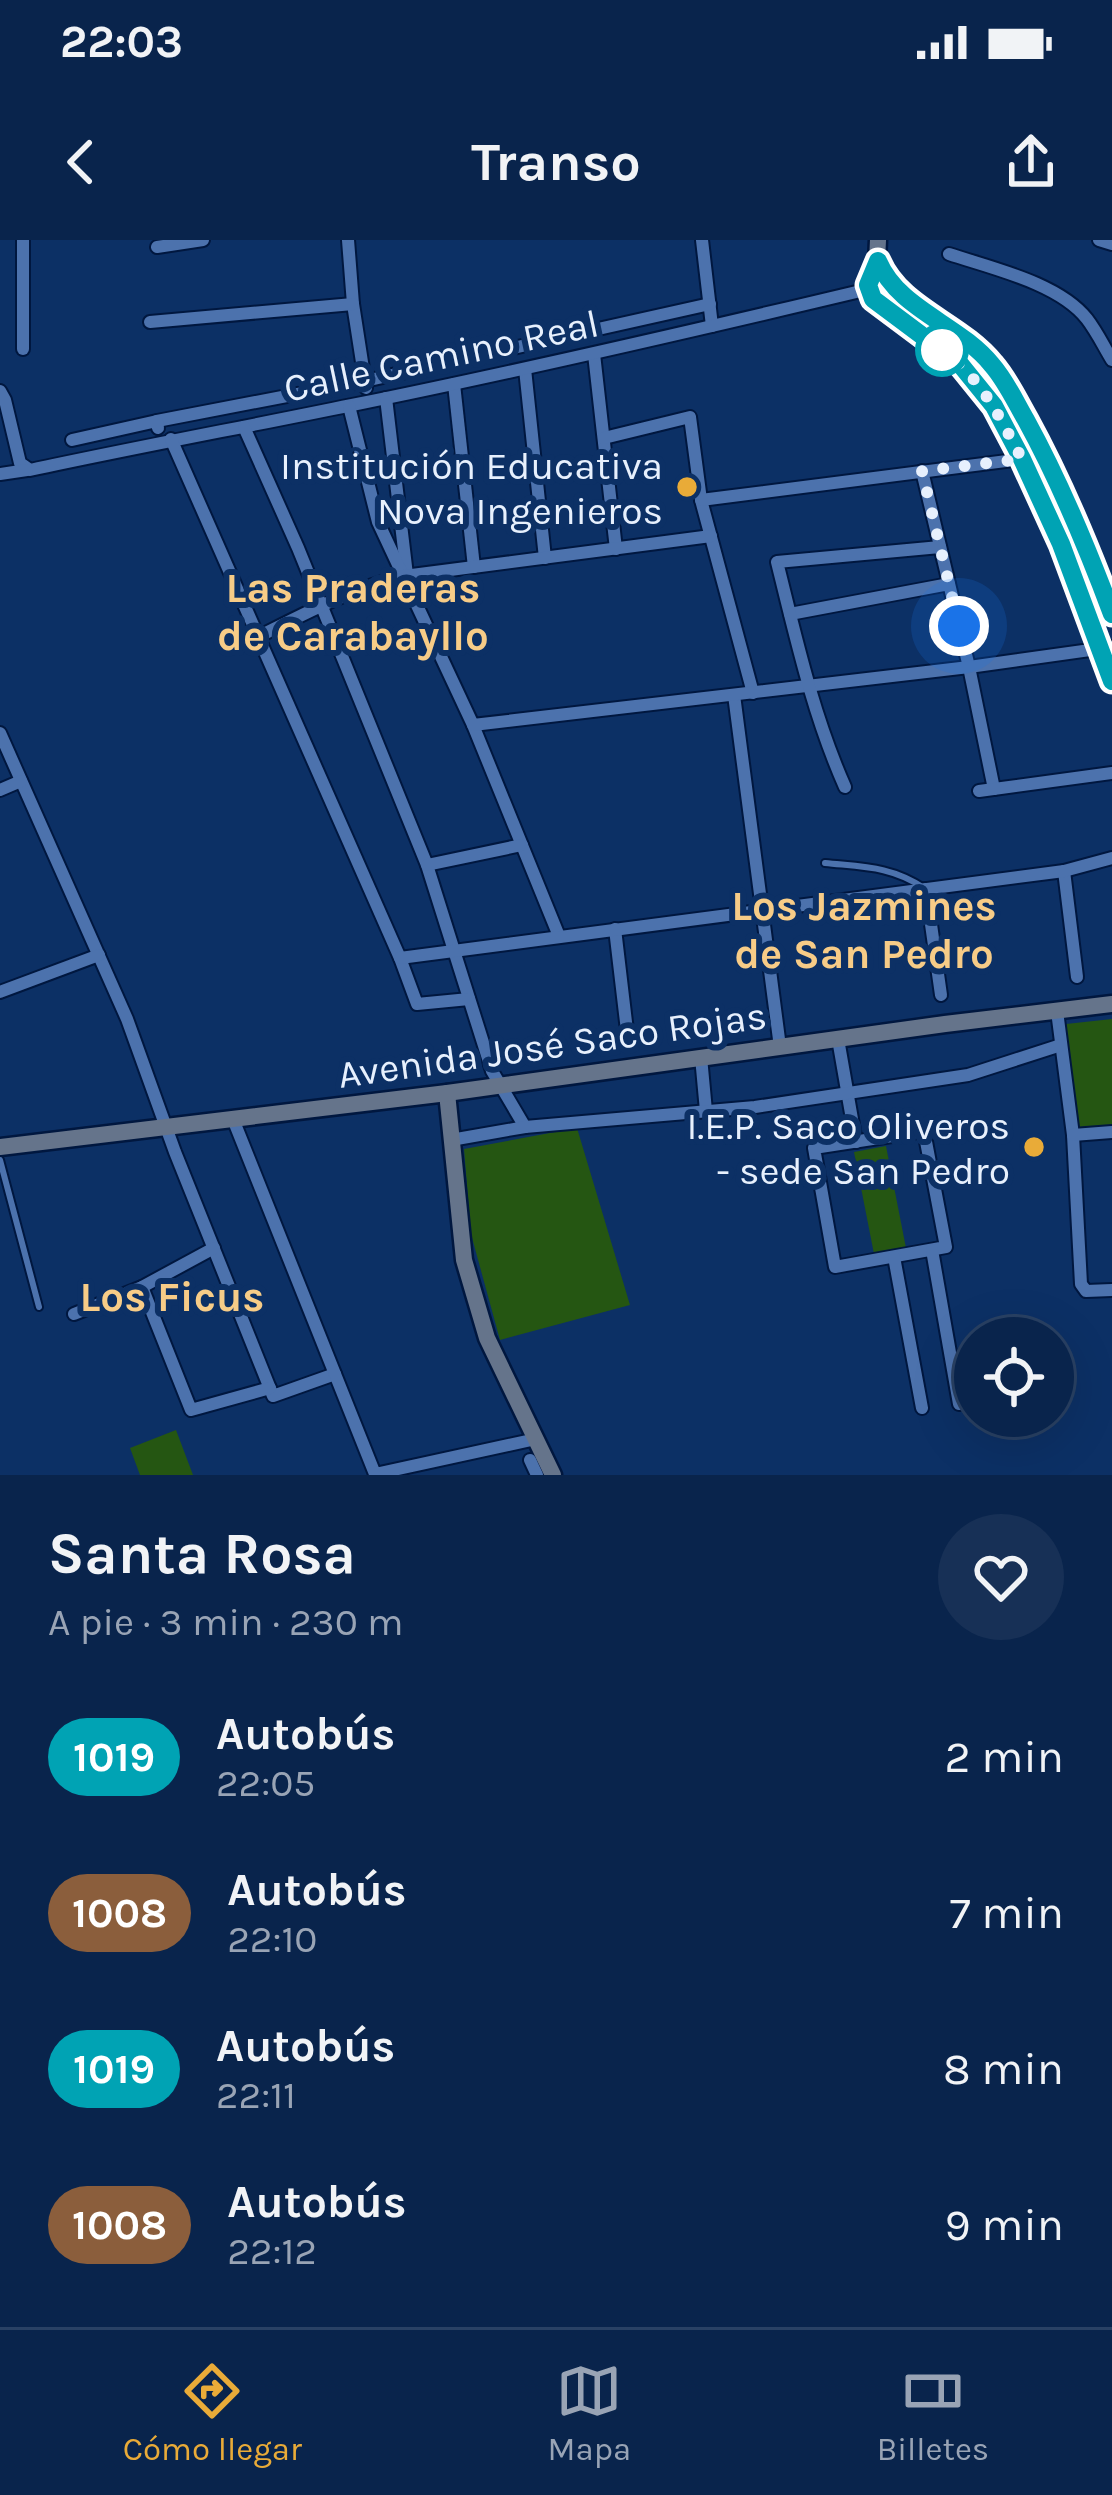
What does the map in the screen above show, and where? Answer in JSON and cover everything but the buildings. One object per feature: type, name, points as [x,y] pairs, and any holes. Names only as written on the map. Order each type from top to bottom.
[{"type":"main road","points":[[878,240],[878,261],[890,285],[993,365],[1073,513],[1112,614]]},
{"type":"main road","points":[[878,261],[868,289],[880,307],[970,373],[994,406],[1106,648],[1112,681]]},
{"type":"main road","name":"Avenida José Saco Rojas","points":[[2,1146],[502,1086],[1112,1004]]},
{"type":"main road","points":[[447,1093],[464,1260],[487,1337],[553,1475]]},
{"type":"street","points":[[23,240],[23,349]]},
{"type":"street","points":[[157,248],[203,240]]},
{"type":"street","points":[[348,240],[352,304],[368,402]]},
{"type":"street","points":[[702,240],[712,326]]},
{"type":"street","points":[[1099,240],[1112,244]]},
{"type":"street","points":[[950,254],[1027,280],[1058,296],[1085,316],[1112,361]]},
{"type":"street","name":"Calle Camino Real","points":[[0,474],[475,380],[868,289]]},
{"type":"street","points":[[150,322],[352,304]]},
{"type":"street","points":[[73,440],[710,304]]},
{"type":"street","points":[[606,327],[613,350]]},
{"type":"street","points":[[1096,334],[1112,332]]},
{"type":"street","points":[[594,354],[616,549]]},
{"type":"street","points":[[471,357],[475,380]]},
{"type":"street","points":[[525,369],[545,558]]},
{"type":"street","points":[[454,384],[474,567]]},
{"type":"street","points":[[0,391],[20,464],[26,469]]},
{"type":"street","points":[[386,398],[405,576]]},
{"type":"street","points":[[349,406],[378,522],[473,725],[560,936]]},
{"type":"street","points":[[604,438],[690,417],[701,500],[753,693]]},
{"type":"street","points":[[157,422],[258,637],[417,1004],[469,999]]},
{"type":"street","points":[[244,427],[427,866],[492,1071],[525,1127]]},
{"type":"street","points":[[701,500],[1022,459],[1043,451]]},
{"type":"street","points":[[922,471],[994,789]]},
{"type":"street","points":[[258,637],[321,605],[405,576],[711,536]]},
{"type":"street","points":[[845,787],[809,686],[777,562],[940,548]]},
{"type":"street","points":[[790,614],[949,584]]},
{"type":"street","points":[[473,725],[1106,648]]},
{"type":"street","points":[[734,695],[780,1047]]},
{"type":"street","points":[[0,733],[127,1019],[273,1396],[335,1374]]},
{"type":"street","points":[[979,791],[1112,773]]},
{"type":"street","points":[[0,790],[21,781]]},
{"type":"street","points":[[427,866],[522,845]]},
{"type":"street","points":[[400,958],[1064,871],[1112,858]]},
{"type":"street","points":[[1064,871],[1077,977]]},
{"type":"street","points":[[926,889],[941,994]]},
{"type":"street","points":[[615,929],[628,1039]]},
{"type":"street","points":[[0,992],[99,955]]},
{"type":"street","points":[[1057,1011],[1073,1136],[1081,1284],[1086,1291],[1112,1290]]},
{"type":"street","points":[[838,1039],[856,1142]]},
{"type":"street","points":[[451,1140],[525,1127],[706,1112],[968,1075],[1061,1045]]},
{"type":"street","points":[[700,1057],[706,1112]]},
{"type":"street","points":[[233,1119],[375,1474],[434,1468],[536,1439]]},
{"type":"street","points":[[924,1131],[946,1246],[932,1250],[835,1268],[814,1148],[924,1131]]},
{"type":"street","points":[[1073,1136],[1112,1132]]},
{"type":"street","points":[[74,1314],[142,1287],[214,1248]]},
{"type":"street","points":[[932,1250],[954,1375]]},
{"type":"street","points":[[895,1257],[922,1408]]},
{"type":"street","points":[[142,1287],[190,1410],[270,1388]]},
{"type":"street","points":[[530,1460],[537,1475]]},
{"type":"lane","points":[[825,863],[890,869],[926,889]]},
{"type":"lane","points":[[2,1146],[39,1306]]},
{"type":"green space","points":[[1112,1019],[1112,1127],[1077,1130],[1066,1024]]},
{"type":"green space","points":[[577,1128],[630,1305],[500,1340],[471,1234],[464,1149]]},
{"type":"green space","points":[[886,1146],[906,1248],[874,1254],[854,1152]]},
{"type":"green space","points":[[176,1430],[193,1475],[140,1475],[130,1448]]},
{"type":"bus line","name":"1019","points":[[1112,614],[1073,513],[1003,380],[971,344],[890,285],[878,261],[868,285],[873,299],[960,364],[994,406],[1061,544],[1112,681]]},
{"type":"place","name":"Institución Educativa Nova Ingenieros","points":[[687,487]]},
{"type":"place","name":"I.E.P. Saco Oliveros - sede San Pedro","points":[[1034,1147]]},
{"type":"district","name":"Las Praderas de Carabayllo","points":[[353,612]]},
{"type":"district","name":"Los Jazmines de San Pedro","points":[[864,929]]},
{"type":"district","name":"Los Ficus","points":[[172,1296]]},
{"type":"route","points":[[942,350],[986,394],[1022,459],[922,471],[959,626]]}]
